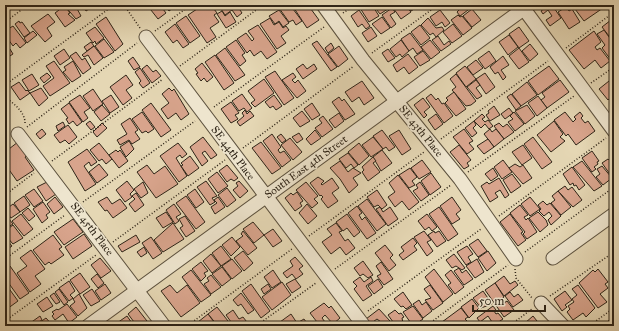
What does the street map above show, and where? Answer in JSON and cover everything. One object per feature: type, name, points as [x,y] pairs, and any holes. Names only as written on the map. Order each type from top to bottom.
[{"type":"street","name":"SE 43th Place","points":[[323,5],[363,60],[460,178],[516,259]]},
{"type":"street","points":[[524,6],[557,54],[614,131]]},
{"type":"street","name":"South East 4th Street","points":[[88,326],[138,291],[524,6]]},
{"type":"street","name":"SE 44th Place","points":[[146,36],[364,326]]},
{"type":"street","name":"SE 45th Place","points":[[21,132],[44,166],[164,326]]},
{"type":"street","points":[[553,258],[614,214]]},
{"type":"street","points":[[541,303],[563,326]]},
{"type":"path","points":[[5,22],[28,5]]},
{"type":"path","points":[[5,85],[114,5]]},
{"type":"path","points":[[124,5],[146,36]]},
{"type":"path","points":[[5,143],[146,36],[191,5]]},
{"type":"path","points":[[5,195],[263,5]]},
{"type":"path","points":[[5,258],[355,5]]},
{"type":"path","points":[[5,321],[438,5]]},
{"type":"path","points":[[187,326],[614,12]]},
{"type":"path","points":[[256,326],[614,67]]},
{"type":"path","points":[[5,97],[15,105],[23,115],[25,123],[21,132]]},
{"type":"path","points":[[509,326],[614,252]]},
{"type":"path","points":[[516,259],[516,278],[530,296],[541,303]]},
{"type":"path","points":[[589,326],[614,308]]},
{"type":"building","points":[[64,5],[70,13],[68,14],[75,20],[65,27],[55,13],[59,10],[57,7]]},
{"type":"building","points":[[64,5],[75,5],[81,16],[76,19]]},
{"type":"building","points":[[82,5],[95,5],[86,11]]},
{"type":"building","points":[[147,5],[160,5],[166,13],[158,19]]},
{"type":"building","points":[[164,5],[177,5],[169,11]]},
{"type":"building","points":[[203,5],[211,5],[217,13],[214,15],[219,22],[210,28],[216,37],[207,43],[188,15]]},
{"type":"building","points":[[213,5],[241,5],[238,7],[242,13],[237,17],[232,10],[225,15],[219,6],[215,9]]},
{"type":"building","points":[[284,5],[290,5],[302,21],[296,25],[293,20],[289,22],[279,8]]},
{"type":"building","points":[[292,5],[308,5],[319,20],[307,28]]},
{"type":"building","points":[[364,5],[372,5],[379,16],[369,22],[360,8]]},
{"type":"building","points":[[373,5],[390,5],[391,7],[380,14]]},
{"type":"building","points":[[391,5],[405,5],[411,12],[401,19]]},
{"type":"building","points":[[407,5],[421,5],[411,11]]},
{"type":"building","points":[[460,5],[470,5],[472,7],[460,16],[457,12],[459,10],[457,7]]},
{"type":"building","points":[[549,5],[552,5],[561,18],[550,26],[546,20],[552,16],[548,10],[543,14],[541,11]]},
{"type":"building","points":[[572,5],[601,5],[603,8],[584,21]]},
{"type":"building","points":[[566,7],[569,11],[572,9],[580,22],[569,29],[558,12]]},
{"type":"building","points":[[392,8],[395,12],[390,15],[396,24],[391,28],[382,15]]},
{"type":"building","points":[[472,9],[481,20],[472,27],[463,16]]},
{"type":"building","points":[[279,10],[289,23],[283,27],[279,21],[275,24],[269,16]]},
{"type":"building","points":[[359,10],[370,26],[366,29],[362,24],[358,27],[351,16]]},
{"type":"building","points":[[440,10],[450,23],[445,27],[442,22],[436,26],[430,17]]},
{"type":"building","points":[[222,11],[225,16],[230,12],[236,22],[226,28],[217,14]]},
{"type":"building","points":[[48,14],[55,22],[47,28],[52,36],[45,42],[31,26]]},
{"type":"building","points":[[458,15],[460,17],[462,16],[472,28],[463,35],[451,20]]},
{"type":"building","points":[[186,16],[200,36],[190,43],[176,23]]},
{"type":"building","points":[[106,17],[123,44],[115,51],[96,24]]},
{"type":"building","points":[[382,17],[390,28],[381,34],[372,24]]},
{"type":"building","points":[[270,18],[274,25],[279,22],[283,28],[286,26],[289,30],[281,36],[286,43],[277,49],[260,24]]},
{"type":"building","points":[[428,18],[436,28],[442,27],[444,30],[436,37],[433,33],[430,35],[421,25]]},
{"type":"building","points":[[611,20],[614,24],[614,38],[612,40],[602,27]]},
{"type":"building","points":[[19,21],[20,23],[22,22],[30,33],[24,37],[15,24]]},
{"type":"building","points":[[175,24],[189,44],[183,48],[177,40],[173,43],[165,32]]},
{"type":"building","points":[[453,24],[462,36],[452,43],[443,32]]},
{"type":"building","points":[[258,25],[277,52],[267,59],[261,51],[254,56],[250,50],[247,53],[237,39],[246,33],[252,41],[254,39],[248,31]]},
{"type":"building","points":[[420,25],[430,38],[421,45],[411,32]]},
{"type":"building","points":[[13,26],[26,43],[20,48],[16,43],[13,46],[5,35],[5,31]]},
{"type":"building","points":[[95,27],[104,38],[96,44],[95,41],[93,43],[86,33]]},
{"type":"building","points":[[371,27],[377,36],[368,42],[362,33]]},
{"type":"building","points":[[519,27],[529,41],[519,48],[509,34]]},
{"type":"building","points":[[604,30],[614,44],[611,48],[614,52],[614,58],[611,60],[602,48],[605,45],[597,34]]},
{"type":"building","points":[[33,31],[37,35],[27,43],[24,38]]},
{"type":"building","points":[[594,31],[601,42],[595,47],[597,50],[600,48],[610,61],[601,68],[595,60],[584,69],[569,50]]},
{"type":"building","points":[[410,33],[423,50],[417,54],[413,48],[409,51],[401,39]]},
{"type":"building","points":[[509,35],[518,47],[508,55],[499,42]]},
{"type":"building","points":[[438,36],[444,45],[449,41],[451,44],[441,51],[432,40]]},
{"type":"building","points":[[104,39],[114,52],[104,58],[95,46]]},
{"type":"building","points":[[236,40],[245,53],[242,55],[246,61],[240,66],[226,47]]},
{"type":"building","points":[[401,40],[409,51],[402,57],[400,54],[396,57],[390,49]]},
{"type":"building","points":[[430,40],[440,52],[431,59],[421,47]]},
{"type":"building","points":[[317,41],[337,67],[331,71],[312,44]]},
{"type":"building","points":[[91,42],[94,46],[87,51],[84,47]]},
{"type":"building","points":[[331,43],[334,48],[328,53],[325,48]]},
{"type":"building","points":[[530,44],[538,54],[530,61],[522,51]]},
{"type":"building","points":[[94,46],[103,58],[94,65],[88,55],[84,57],[82,55]]},
{"type":"building","points":[[339,46],[348,59],[338,67],[328,54]]},
{"type":"building","points":[[225,48],[245,75],[235,81],[216,55]]},
{"type":"building","points":[[519,48],[529,62],[519,69],[509,56]]},
{"type":"building","points":[[10,49],[13,54],[5,59],[5,52]]},
{"type":"building","points":[[64,49],[70,58],[60,65],[54,56]]},
{"type":"building","points":[[388,49],[395,58],[388,62],[382,53]]},
{"type":"building","points":[[423,51],[430,60],[420,66],[414,57]]},
{"type":"building","points":[[489,51],[496,61],[485,69],[478,59]]},
{"type":"building","points":[[76,52],[82,60],[85,58],[91,68],[83,74],[70,56]]},
{"type":"building","points":[[408,54],[418,67],[409,74],[404,67],[397,72],[393,65]]},
{"type":"building","points":[[215,55],[234,83],[224,90],[205,62]]},
{"type":"building","points":[[503,56],[509,65],[501,70],[506,77],[503,80],[498,72],[495,74],[490,67]]},
{"type":"building","points":[[133,57],[140,67],[134,70],[128,61]]},
{"type":"building","points":[[476,60],[483,68],[473,75],[467,67]]},
{"type":"building","points":[[54,61],[70,83],[50,96],[43,86],[54,78],[46,66]]},
{"type":"building","points":[[73,61],[81,76],[72,82],[63,72],[66,70],[64,67]]},
{"type":"building","points":[[202,63],[213,77],[207,82],[204,78],[201,81],[196,74],[198,73],[195,69]]},
{"type":"building","points":[[303,64],[307,69],[314,64],[317,69],[303,79],[296,69]]},
{"type":"building","points":[[147,65],[153,72],[156,70],[161,76],[152,83],[142,69]]},
{"type":"building","points":[[465,66],[476,79],[466,87],[456,73]]},
{"type":"building","points":[[549,66],[559,79],[538,95],[528,81]]},
{"type":"building","points":[[140,68],[150,83],[143,88],[139,83],[141,81],[135,72]]},
{"type":"building","points":[[275,71],[294,98],[284,105],[265,77]]},
{"type":"building","points":[[47,73],[51,77],[44,83],[40,78]]},
{"type":"building","points":[[293,73],[296,77],[292,80],[295,83],[298,80],[306,91],[297,98],[282,80]]},
{"type":"building","points":[[485,73],[495,87],[486,94],[476,79]]},
{"type":"building","points":[[32,74],[39,85],[29,91],[22,80]]},
{"type":"building","points":[[456,74],[476,101],[471,105],[466,106],[452,90],[456,87],[450,79]]},
{"type":"building","points":[[126,75],[133,85],[126,90],[132,98],[123,105],[110,87]]},
{"type":"building","points":[[264,79],[274,93],[255,107],[251,103],[255,100],[248,91]]},
{"type":"building","points":[[476,80],[480,85],[476,88],[482,96],[477,99],[467,87]]},
{"type":"building","points":[[560,80],[569,92],[547,108],[541,100],[545,97],[542,93]]},
{"type":"building","points":[[362,81],[374,98],[364,105],[359,97],[352,102],[345,92]]},
{"type":"building","points":[[609,81],[614,88],[614,103],[610,98],[608,100],[599,89]]},
{"type":"building","points":[[19,82],[26,91],[27,90],[30,93],[20,100],[11,87]]},
{"type":"building","points":[[527,82],[537,95],[521,106],[512,94]]},
{"type":"building","points":[[41,88],[48,98],[39,106],[30,93]]},
{"type":"building","points":[[169,88],[172,91],[174,89],[189,114],[181,120],[176,113],[168,119],[161,109],[169,103],[162,94]]},
{"type":"building","points":[[93,89],[103,104],[93,111],[83,96]]},
{"type":"building","points":[[454,92],[466,109],[456,116],[445,103],[448,100],[446,98]]},
{"type":"building","points":[[242,94],[252,108],[247,112],[244,108],[239,111],[232,101]]},
{"type":"building","points":[[431,94],[436,100],[438,98],[442,104],[444,103],[453,116],[444,123],[426,98]]},
{"type":"building","points":[[511,94],[521,106],[516,110],[507,97]]},
{"type":"building","points":[[80,95],[90,108],[84,112],[88,118],[83,122],[69,102]]},
{"type":"building","points":[[111,95],[119,107],[110,113],[102,101]]},
{"type":"building","points":[[274,95],[282,106],[276,110],[273,106],[270,108],[265,102]]},
{"type":"building","points":[[538,96],[547,108],[537,116],[528,103]]},
{"type":"building","points":[[339,97],[342,101],[344,99],[355,114],[345,120],[332,102]]},
{"type":"building","points":[[423,98],[430,107],[424,112],[427,115],[424,118],[414,105]]},
{"type":"building","points":[[231,102],[239,113],[235,115],[238,119],[231,123],[221,109]]},
{"type":"building","points":[[69,103],[82,122],[77,126],[73,121],[69,124],[66,119],[68,118],[61,109]]},
{"type":"building","points":[[151,103],[171,130],[161,137],[142,110]]},
{"type":"building","points":[[312,103],[320,115],[312,120],[304,109]]},
{"type":"building","points":[[102,105],[110,114],[101,121],[94,112]]},
{"type":"building","points":[[527,105],[535,116],[525,124],[515,111]]},
{"type":"building","points":[[494,106],[500,115],[490,121],[486,115]]},
{"type":"building","points":[[509,108],[513,113],[505,119],[501,114]]},
{"type":"building","points":[[245,110],[247,114],[250,111],[254,116],[240,126],[237,122],[244,116],[242,113]]},
{"type":"building","points":[[302,111],[310,121],[300,127],[293,118]]},
{"type":"building","points":[[142,112],[154,129],[148,133],[146,131],[142,133],[132,119]]},
{"type":"building","points":[[514,112],[524,124],[515,131],[508,122],[513,119],[510,116]]},
{"type":"building","points":[[565,112],[573,122],[576,119],[574,117],[580,112],[583,116],[581,118],[585,123],[588,121],[595,131],[576,145],[568,134],[566,136],[554,120]]},
{"type":"building","points":[[339,113],[344,121],[335,128],[329,120]]},
{"type":"building","points":[[436,114],[443,124],[435,130],[428,120]]},
{"type":"building","points":[[482,114],[485,117],[482,119],[485,122],[488,120],[493,126],[489,129],[485,124],[481,128],[474,121]]},
{"type":"building","points":[[323,116],[333,129],[322,137],[315,128],[322,123],[319,119]]},
{"type":"building","points":[[130,118],[138,130],[135,132],[140,139],[132,144],[129,140],[120,145],[117,140],[127,134],[121,124]]},
{"type":"building","points":[[90,121],[95,127],[91,130],[86,124]]},
{"type":"building","points":[[474,121],[476,125],[473,128],[477,133],[472,137],[465,128]]},
{"type":"building","points":[[554,121],[563,134],[560,137],[565,141],[551,152],[537,135]]},
{"type":"building","points":[[63,122],[65,126],[58,131],[56,126]]},
{"type":"building","points":[[102,123],[107,128],[97,137],[93,132]]},
{"type":"building","points":[[499,123],[503,127],[507,124],[514,132],[504,139],[494,126]]},
{"type":"building","points":[[68,125],[77,137],[69,144],[65,140],[60,143],[54,135]]},
{"type":"building","points":[[42,129],[46,134],[40,139],[36,134]]},
{"type":"building","points":[[464,129],[473,141],[469,143],[474,149],[467,154],[453,137]]},
{"type":"building","points":[[490,129],[492,132],[496,129],[504,139],[494,147],[484,134]]},
{"type":"building","points":[[315,130],[321,138],[311,145],[306,139]]},
{"type":"building","points":[[382,130],[395,147],[389,151],[386,147],[383,149],[373,136]]},
{"type":"building","points":[[399,130],[411,149],[402,155],[389,136]]},
{"type":"building","points":[[299,133],[303,139],[297,143],[292,137]]},
{"type":"building","points":[[272,134],[281,147],[278,150],[280,153],[284,151],[291,160],[282,167],[263,141]]},
{"type":"building","points":[[281,134],[286,140],[282,143],[277,137]]},
{"type":"building","points":[[203,137],[217,155],[211,159],[205,151],[202,153],[208,161],[202,166],[190,147]]},
{"type":"building","points":[[373,137],[383,149],[371,157],[362,145]]},
{"type":"building","points":[[533,137],[552,162],[542,169],[524,144]]},
{"type":"building","points":[[290,138],[302,152],[293,160],[281,145]]},
{"type":"building","points":[[488,139],[494,147],[484,154],[477,146]]},
{"type":"building","points":[[129,141],[134,149],[126,157],[120,147]]},
{"type":"building","points":[[18,142],[28,155],[25,157],[34,170],[17,181],[5,164],[5,152]]},
{"type":"building","points":[[261,142],[281,168],[272,174],[252,148]]},
{"type":"building","points":[[99,143],[112,159],[106,164],[102,159],[99,161],[90,150]]},
{"type":"building","points":[[178,143],[187,154],[182,158],[180,155],[176,158],[187,176],[179,182],[160,156]]},
{"type":"building","points":[[359,143],[369,156],[359,165],[348,152]]},
{"type":"building","points":[[459,145],[471,160],[467,163],[469,166],[464,169],[450,152]]},
{"type":"building","points":[[523,145],[532,158],[522,165],[512,152]]},
{"type":"building","points":[[87,149],[97,162],[91,166],[89,162],[84,166],[96,184],[85,191],[68,162]]},
{"type":"building","points":[[116,150],[118,152],[120,150],[128,161],[119,168],[109,155]]},
{"type":"building","points":[[382,150],[392,163],[381,171],[373,157]]},
{"type":"building","points":[[592,151],[599,161],[594,167],[596,169],[592,172],[582,158]]},
{"type":"building","points":[[348,153],[358,165],[354,168],[351,164],[346,168],[339,159]]},
{"type":"building","points":[[190,156],[199,168],[188,176],[181,166],[183,165],[181,163]]},
{"type":"building","points":[[373,157],[376,161],[373,163],[380,172],[368,181],[362,172],[364,170],[362,167]]},
{"type":"building","points":[[608,159],[611,162],[614,161],[614,176],[612,177],[602,163]]},
{"type":"building","points":[[422,160],[431,172],[419,179],[411,168]]},
{"type":"building","points":[[503,160],[512,172],[502,179],[494,167]]},
{"type":"building","points":[[340,161],[348,172],[353,168],[361,173],[353,178],[358,185],[349,193],[340,179],[330,168]]},
{"type":"building","points":[[582,161],[602,186],[594,191],[573,167]]},
{"type":"building","points":[[99,164],[108,175],[97,183],[89,172]]},
{"type":"building","points":[[515,164],[520,167],[523,165],[532,178],[523,184],[509,168]]},
{"type":"building","points":[[147,165],[154,174],[165,166],[178,184],[156,198],[137,172]]},
{"type":"building","points":[[227,165],[238,178],[234,181],[231,179],[227,182],[219,171]]},
{"type":"building","points":[[602,166],[612,178],[603,185],[596,177],[600,174],[597,169]]},
{"type":"building","points":[[572,167],[585,185],[579,190],[573,183],[570,185],[563,174]]},
{"type":"building","points":[[410,168],[417,177],[412,181],[415,185],[409,188],[399,175]]},
{"type":"building","points":[[493,168],[498,176],[491,181],[485,174]]},
{"type":"building","points":[[217,172],[228,186],[218,193],[208,179]]},
{"type":"building","points":[[431,173],[441,187],[430,195],[421,181]]},
{"type":"building","points":[[512,174],[521,186],[511,193],[503,180]]},
{"type":"building","points":[[398,175],[419,202],[409,210],[402,201],[395,207],[388,197],[395,192],[389,183]]},
{"type":"building","points":[[318,177],[324,181],[321,184],[322,185],[332,178],[339,188],[332,193],[338,201],[328,208],[321,199],[323,197],[321,195],[320,196],[310,183]]},
{"type":"building","points":[[499,178],[509,195],[505,198],[500,190],[495,193],[498,197],[490,202],[481,186],[487,182],[489,184]]},
{"type":"building","points":[[127,181],[134,190],[130,194],[132,197],[125,202],[116,190]]},
{"type":"building","points":[[206,181],[217,196],[212,198],[215,202],[210,205],[197,187]]},
{"type":"building","points":[[239,181],[248,191],[240,198],[233,190],[238,186],[236,183]]},
{"type":"building","points":[[47,182],[56,194],[46,201],[37,187]]},
{"type":"building","points":[[143,182],[148,193],[141,198],[134,189]]},
{"type":"building","points":[[306,182],[318,196],[314,199],[318,203],[312,208],[296,190]]},
{"type":"building","points":[[420,182],[429,195],[421,201],[413,191],[418,188],[416,185]]},
{"type":"building","points":[[565,186],[568,190],[572,187],[582,200],[573,207],[558,191]]},
{"type":"building","points":[[227,188],[236,200],[227,207],[218,195]]},
{"type":"building","points":[[34,189],[43,201],[34,207],[25,195]]},
{"type":"building","points":[[195,189],[204,202],[196,208],[187,195]]},
{"type":"building","points":[[377,190],[387,205],[382,209],[378,205],[374,207],[367,197]]},
{"type":"building","points":[[558,191],[571,207],[561,215],[551,203],[555,200],[552,196]]},
{"type":"building","points":[[297,192],[303,201],[300,203],[302,206],[295,211],[285,198],[291,193],[293,195]]},
{"type":"building","points":[[136,193],[144,205],[135,212],[129,204],[135,199],[132,196]]},
{"type":"building","points":[[24,196],[30,205],[20,212],[14,203]]},
{"type":"building","points":[[186,196],[205,222],[196,229],[176,203]]},
{"type":"building","points":[[55,197],[63,207],[54,214],[47,204]]},
{"type":"building","points":[[107,197],[112,204],[120,199],[127,208],[113,218],[98,202]]},
{"type":"building","points":[[218,197],[225,207],[215,214],[211,207],[217,203],[214,200]]},
{"type":"building","points":[[452,197],[461,210],[456,214],[460,219],[452,224],[440,206]]},
{"type":"building","points":[[530,197],[540,209],[530,216],[521,204]]},
{"type":"building","points":[[367,199],[386,224],[377,231],[358,206]]},
{"type":"building","points":[[543,201],[547,205],[550,203],[561,216],[551,225],[548,220],[552,216],[549,212],[544,216],[539,211],[541,209],[538,205]]},
{"type":"building","points":[[43,202],[50,212],[46,215],[48,218],[42,223],[33,209]]},
{"type":"building","points":[[13,204],[20,212],[11,218],[5,210]]},
{"type":"building","points":[[174,204],[181,214],[176,217],[179,221],[175,224],[166,210]]},
{"type":"building","points":[[307,204],[317,216],[308,224],[299,213]]},
{"type":"building","points":[[520,205],[528,215],[524,217],[526,220],[528,218],[537,232],[527,239],[523,234],[525,232],[510,213]]},
{"type":"building","points":[[357,206],[362,213],[359,215],[362,220],[365,217],[376,233],[367,239],[348,213]]},
{"type":"building","points":[[380,207],[383,212],[390,207],[398,219],[388,226],[376,209]]},
{"type":"building","points":[[439,207],[458,234],[448,241],[429,214]]},
{"type":"building","points":[[28,208],[35,216],[29,221],[22,213]]},
{"type":"building","points":[[166,212],[173,222],[163,228],[156,218]]},
{"type":"building","points":[[538,212],[546,220],[548,225],[540,232],[529,218]]},
{"type":"building","points":[[5,214],[13,224],[5,229]]},
{"type":"building","points":[[21,214],[33,229],[24,236],[12,221]]},
{"type":"building","points":[[347,214],[360,232],[354,237],[347,228],[343,231],[336,222]]},
{"type":"building","points":[[427,214],[437,227],[432,231],[429,227],[425,230],[418,221]]},
{"type":"building","points":[[510,214],[523,232],[521,233],[526,240],[518,246],[500,222]]},
{"type":"building","points":[[185,216],[195,231],[186,237],[180,228],[183,226],[179,219]]},
{"type":"building","points":[[73,219],[83,232],[64,245],[54,232]]},
{"type":"building","points":[[253,222],[264,235],[254,243],[243,229]]},
{"type":"building","points":[[173,223],[184,239],[163,252],[154,240]]},
{"type":"building","points":[[336,223],[342,231],[339,232],[345,241],[348,239],[355,248],[346,255],[340,247],[331,254],[322,242],[332,235],[327,229]]},
{"type":"building","points":[[13,225],[23,238],[13,244],[5,235],[5,231]]},
{"type":"building","points":[[273,229],[282,241],[273,247],[264,235]]},
{"type":"building","points":[[243,231],[257,248],[248,255],[236,241],[243,236],[241,234]]},
{"type":"building","points":[[424,231],[431,240],[427,242],[433,251],[427,256],[414,237]]},
{"type":"building","points":[[434,231],[435,233],[439,231],[446,241],[437,247],[428,235]]},
{"type":"building","points":[[84,234],[92,246],[73,259],[65,247]]},
{"type":"building","points":[[53,235],[62,247],[59,249],[64,255],[51,264],[49,262],[45,265],[33,250]]},
{"type":"building","points":[[136,235],[140,242],[122,252],[118,246]]},
{"type":"building","points":[[151,237],[162,253],[153,259],[142,243]]},
{"type":"building","points":[[232,237],[240,247],[231,256],[222,245]]},
{"type":"building","points":[[5,238],[12,246],[5,251]]},
{"type":"building","points":[[413,238],[417,243],[414,246],[417,250],[403,260],[399,255],[404,251],[401,247]]},
{"type":"building","points":[[478,239],[487,251],[478,257],[469,245]]},
{"type":"building","points":[[385,245],[393,255],[390,258],[396,265],[389,271],[375,253]]},
{"type":"building","points":[[221,246],[231,259],[221,266],[212,253]]},
{"type":"building","points":[[467,246],[473,254],[468,257],[471,262],[466,265],[457,252]]},
{"type":"building","points":[[144,247],[147,253],[141,257],[137,252]]},
{"type":"building","points":[[31,250],[45,269],[35,276],[41,284],[30,292],[17,273],[27,266],[20,258]]},
{"type":"building","points":[[243,251],[253,263],[244,271],[234,258]]},
{"type":"building","points":[[488,251],[496,263],[487,271],[478,258]]},
{"type":"building","points":[[211,254],[221,266],[212,273],[203,261]]},
{"type":"building","points":[[454,254],[465,268],[462,270],[456,266],[452,268],[446,260]]},
{"type":"building","points":[[295,257],[303,266],[299,269],[303,274],[296,279],[292,274],[287,278],[283,273],[293,266],[290,261]]},
{"type":"building","points":[[100,258],[111,271],[101,278],[91,265]]},
{"type":"building","points":[[232,259],[242,271],[232,279],[222,266]]},
{"type":"building","points":[[477,259],[484,272],[475,278],[466,266]]},
{"type":"building","points":[[363,261],[373,275],[368,278],[363,274],[360,276],[354,268]]},
{"type":"building","points":[[201,262],[208,271],[204,273],[206,276],[201,281],[192,269]]},
{"type":"building","points":[[381,262],[393,279],[384,285],[377,276],[381,274],[376,266]]},
{"type":"building","points":[[10,266],[29,293],[20,299],[5,278],[5,270]]},
{"type":"building","points":[[222,267],[231,279],[222,286],[212,274]]},
{"type":"building","points":[[459,268],[462,273],[466,270],[473,279],[464,285],[454,271]]},
{"type":"building","points":[[434,269],[453,294],[443,302],[425,277]]},
{"type":"building","points":[[598,269],[608,282],[605,284],[608,288],[600,294],[607,302],[598,308],[579,283],[593,270],[595,272]]},
{"type":"building","points":[[191,270],[211,295],[201,302],[182,277]]},
{"type":"building","points":[[273,270],[281,282],[272,288],[264,277]]},
{"type":"building","points":[[451,270],[464,287],[455,294],[448,285],[451,283],[445,275]]},
{"type":"building","points":[[80,273],[90,287],[80,294],[70,280]]},
{"type":"building","points":[[97,274],[104,283],[98,288],[91,279]]},
{"type":"building","points":[[211,275],[221,287],[211,294],[204,284],[209,281],[207,278]]},
{"type":"building","points":[[504,276],[510,284],[515,281],[518,285],[504,296],[495,283]]},
{"type":"building","points":[[360,277],[364,282],[371,277],[373,281],[366,286],[372,295],[363,301],[354,289],[357,286],[353,282]]},
{"type":"building","points":[[295,279],[301,287],[292,293],[286,284]]},
{"type":"building","points":[[378,279],[383,287],[374,294],[368,286]]},
{"type":"building","points":[[69,281],[75,291],[70,295],[73,298],[69,301],[59,288]]},
{"type":"building","points":[[282,282],[291,295],[272,310],[262,297]]},
{"type":"building","points":[[5,283],[18,301],[7,309],[5,305]]},
{"type":"building","points":[[495,283],[504,297],[495,304],[485,290]]},
{"type":"building","points":[[105,284],[111,293],[101,300],[95,291]]},
{"type":"building","points":[[251,284],[270,311],[261,318],[242,291]]},
{"type":"building","points":[[268,284],[271,289],[264,294],[261,289]]},
{"type":"building","points":[[170,285],[177,293],[187,285],[200,303],[181,317],[161,291]]},
{"type":"building","points":[[430,285],[443,303],[433,310],[425,300],[431,298],[424,289]]},
{"type":"building","points":[[578,285],[595,308],[586,317],[583,313],[573,320],[567,312],[570,309],[568,306],[574,302],[572,299],[577,295],[572,289]]},
{"type":"building","points":[[59,289],[68,302],[64,305],[55,292]]},
{"type":"building","points":[[92,289],[100,301],[91,306],[83,295]]},
{"type":"building","points":[[483,291],[492,304],[481,308],[473,298]]},
{"type":"building","points":[[565,291],[572,300],[565,305],[567,307],[562,311],[554,299]]},
{"type":"building","points":[[403,292],[412,305],[406,309],[403,306],[401,307],[394,299]]},
{"type":"building","points":[[510,292],[514,297],[518,294],[523,300],[513,307],[505,296]]},
{"type":"building","points":[[54,293],[60,302],[56,304],[50,296]]},
{"type":"building","points":[[241,293],[254,310],[248,314],[241,304],[238,306],[233,300]]},
{"type":"building","points":[[79,294],[87,308],[78,316],[70,306],[75,302],[73,299]]},
{"type":"building","points":[[47,297],[53,306],[43,312],[37,304]]},
{"type":"building","points":[[472,299],[479,308],[469,318],[461,307]]},
{"type":"building","points":[[419,300],[422,305],[426,302],[432,311],[423,318],[413,304]]},
{"type":"building","points":[[507,301],[514,310],[504,317],[495,304],[499,302],[501,305]]},
{"type":"building","points":[[324,303],[329,308],[331,306],[340,318],[333,324],[325,315],[322,318],[328,326],[316,326],[314,324],[317,322],[310,313]]},
{"type":"building","points":[[67,304],[77,317],[69,323],[63,314],[55,320],[52,316],[54,314],[52,312]]},
{"type":"building","points":[[413,306],[423,319],[413,326],[403,312]]},
{"type":"building","points":[[493,306],[496,310],[494,311],[496,314],[498,313],[503,319],[494,325],[488,316],[480,322],[477,318]]},
{"type":"building","points":[[136,307],[147,321],[140,326],[137,326],[128,314]]},
{"type":"building","points":[[217,307],[228,321],[222,326],[218,326],[208,314]]},
{"type":"building","points":[[461,308],[468,317],[465,319],[472,326],[445,326],[442,322]]},
{"type":"building","points":[[379,309],[390,321],[385,325],[377,319],[370,324],[366,319]]},
{"type":"building","points":[[233,310],[239,319],[243,317],[250,326],[234,326],[226,315]]},
{"type":"building","points":[[395,310],[399,314],[401,313],[404,317],[402,318],[403,323],[400,326],[396,326],[388,315]]},
{"type":"building","points":[[208,314],[217,326],[202,326],[198,322]]},
{"type":"building","points":[[291,314],[297,323],[304,319],[309,326],[283,326],[280,322]]},
{"type":"building","points":[[40,316],[42,320],[35,324],[36,326],[26,326]]},
{"type":"building","points":[[127,316],[134,326],[120,326],[117,323]]},
{"type":"building","points":[[533,316],[541,326],[528,326],[525,323]]},
{"type":"building","points":[[614,317],[614,326],[601,326]]},
{"type":"building","points":[[46,318],[53,326],[36,325]]}]
